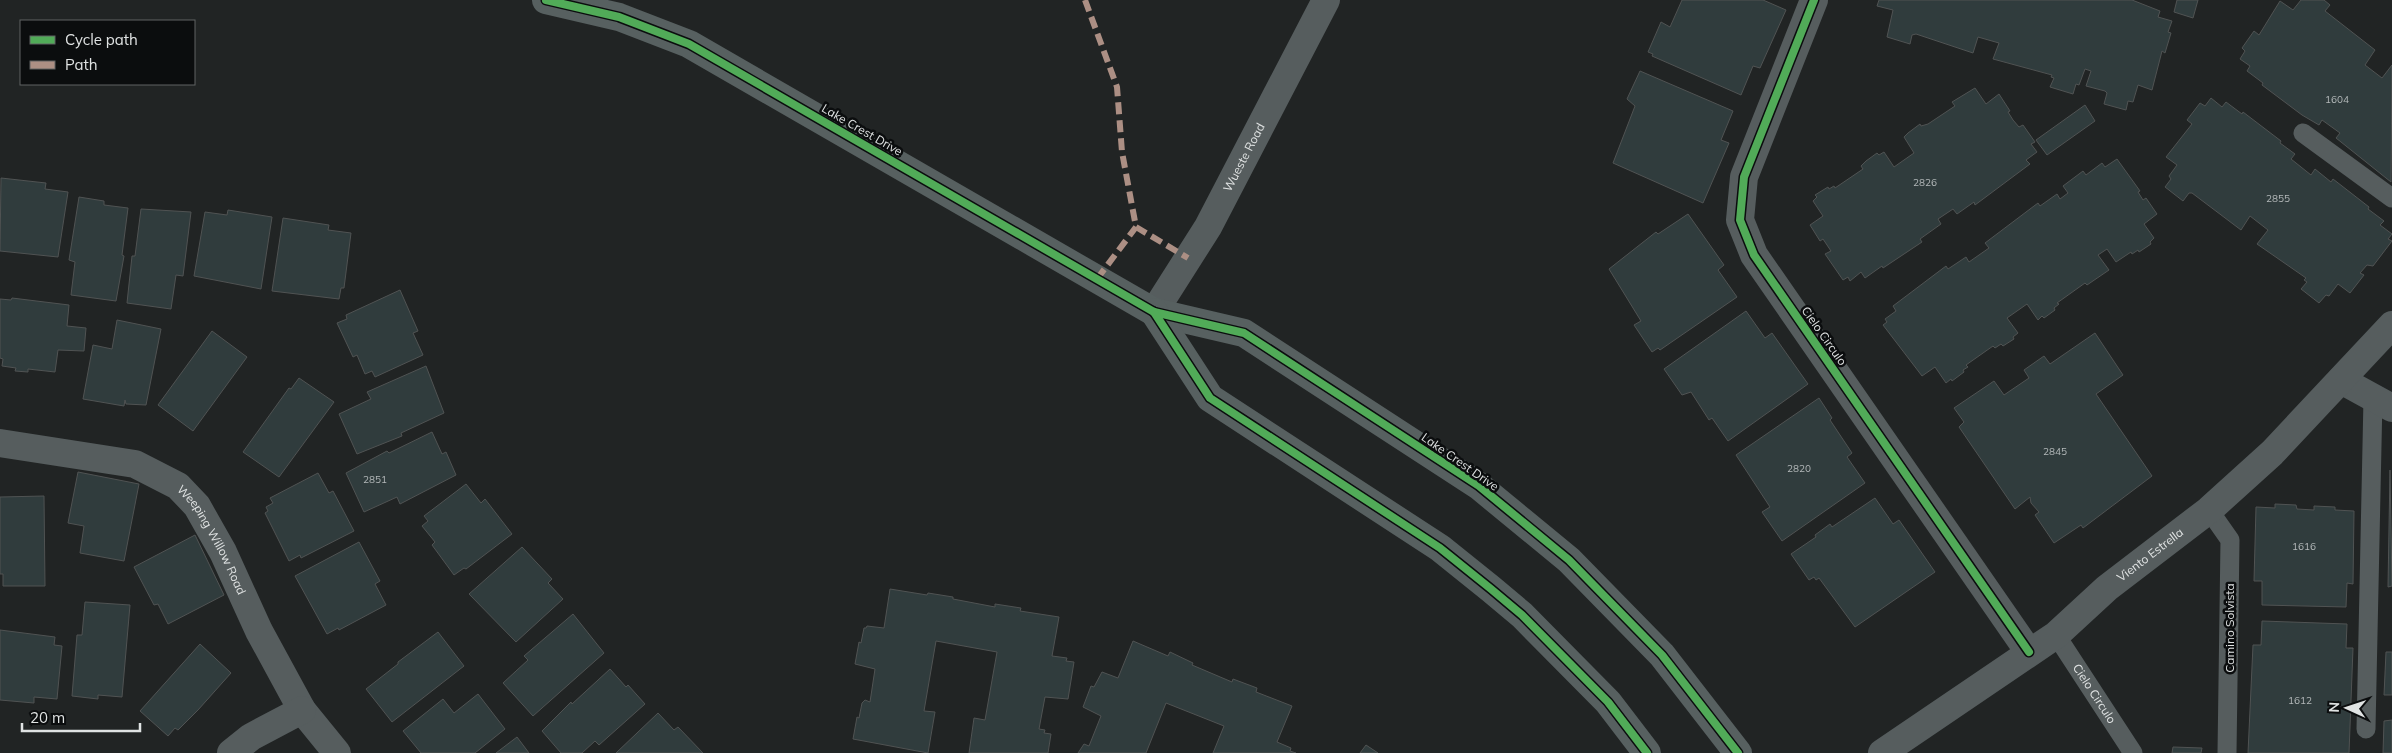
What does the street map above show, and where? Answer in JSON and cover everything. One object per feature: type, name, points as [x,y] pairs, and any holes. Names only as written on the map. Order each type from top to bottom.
[{"type":"main road","name":"Lake Crest Drive","points":[[546,0],[622,9],[689,44],[1154,312],[1244,332],[1478,486],[1569,560],[1662,655],[1738,753]]},
{"type":"main road","name":"Lake Crest Drive","points":[[1154,312],[1210,398],[1440,548],[1491,589],[1522,615],[1608,702],[1647,753]]},
{"type":"street","name":"Wueste Road","points":[[1154,312],[1208,227],[1326,0]]},
{"type":"street","name":"Cielo Circulo","points":[[1814,0],[1744,177],[1740,220],[1754,255],[2029,652]]},
{"type":"street","name":"Viento Estrella","points":[[1882,753],[2056,635],[2107,588],[2209,510],[2272,454],[2392,325]]},
{"type":"street","points":[[2341,380],[2383,403]]},
{"type":"street","name":"Weeping Willow Road","points":[[0,443],[134,464],[178,486],[197,506],[224,552],[259,631],[302,710],[337,753]]},
{"type":"street","points":[[231,753],[251,737],[302,710]]},
{"type":"lane","points":[[2303,133],[2392,198]]},
{"type":"lane","points":[[2366,730],[2383,403]]},
{"type":"lane","name":"Camino Solvista","points":[[2209,510],[2230,540],[2227,753]]},
{"type":"lane","name":"Cielo Circulo","points":[[2056,635],[2133,753]]},
{"type":"building","points":[[1682,0],[1763,0],[1786,10],[1760,68],[1753,66],[1741,95],[1652,56],[1653,54],[1648,52],[1661,22],[1670,27]]},
{"type":"building","points":[[1879,0],[2132,0],[2160,11],[2158,17],[2172,21],[2168,32],[2171,33],[2165,53],[2162,51],[2152,90],[2138,85],[2133,102],[2128,101],[2126,110],[2104,104],[2107,93],[2105,91],[2086,86],[2091,71],[2085,69],[2079,85],[2076,84],[2073,94],[2050,87],[2054,78],[2051,77],[2052,75],[1993,59],[1999,43],[1978,37],[1973,53],[1916,34],[1912,35],[1910,44],[1887,37],[1893,10],[1877,6]]},
{"type":"building","points":[[2177,0],[2198,0],[2193,18],[2174,12]]},
{"type":"building","points":[[2301,0],[2324,0],[2330,5],[2325,11],[2375,50],[2365,65],[2382,78],[2392,65],[2391,182],[2336,138],[2340,133],[2322,120],[2319,125],[2302,115],[2262,85],[2263,83],[2247,71],[2250,66],[2240,59],[2245,51],[2242,48],[2254,31],[2259,35],[2280,1],[2293,10]]},
{"type":"building","points":[[1640,71],[1733,111],[1721,140],[1729,143],[1703,203],[1613,163],[1635,106],[1627,99]]},
{"type":"building","points":[[1975,88],[1986,104],[1999,94],[2010,111],[2008,112],[2013,120],[2019,127],[2023,125],[2035,142],[2031,144],[2037,152],[2026,160],[2030,164],[1975,205],[1974,202],[1957,214],[1953,209],[1938,219],[1941,224],[1920,239],[1922,242],[1883,268],[1882,266],[1865,278],[1861,272],[1850,281],[1848,277],[1843,280],[1825,254],[1831,251],[1823,239],[1820,241],[1810,225],[1823,216],[1813,201],[1817,197],[1815,195],[1828,187],[1829,189],[1834,186],[1835,188],[1863,169],[1861,166],[1877,153],[1879,155],[1884,152],[1894,167],[1914,153],[1904,137],[1908,133],[1920,124],[1921,126],[1928,124],[1955,106],[1952,102]]},
{"type":"building","points":[[2211,98],[2222,107],[2226,102],[2242,114],[2243,112],[2281,141],[2280,143],[2295,154],[2291,159],[2311,175],[2315,169],[2331,182],[2333,179],[2384,221],[2380,225],[2392,234],[2388,239],[2392,241],[2373,266],[2367,265],[2360,273],[2364,275],[2350,293],[2338,284],[2329,296],[2326,295],[2319,303],[2301,289],[2307,282],[2304,280],[2306,278],[2257,244],[2268,230],[2250,216],[2241,230],[2192,193],[2189,193],[2183,201],[2165,187],[2171,179],[2169,176],[2177,165],[2166,157],[2192,124],[2187,120],[2200,103],[2205,106]]},
{"type":"building","points":[[2085,105],[2095,121],[2047,155],[2036,140]]},
{"type":"building","points":[[2117,159],[2140,191],[2138,192],[2143,200],[2146,198],[2157,214],[2144,224],[2154,238],[2150,242],[2151,244],[2139,252],[2138,250],[2132,254],[2131,252],[2116,262],[2107,249],[2098,255],[2109,270],[2087,285],[2085,283],[2057,303],[2059,304],[2054,308],[2055,310],[2044,318],[2042,316],[2038,320],[2027,304],[2007,318],[2018,333],[2013,337],[2014,339],[2003,346],[2001,344],[1995,348],[1993,346],[1966,365],[1968,367],[1963,370],[1964,372],[1952,381],[1951,379],[1946,383],[1935,367],[1922,376],[1883,325],[1887,322],[1885,319],[1896,311],[1893,306],[1946,266],[1948,269],[1966,257],[1969,262],[1989,248],[1985,243],[2038,203],[2040,206],[2057,194],[2060,199],[2068,193],[2063,186],[2083,171],[2086,175],[2102,163],[2105,167]]},
{"type":"building","points":[[1,178],[46,183],[45,189],[68,192],[58,257],[0,251]]},
{"type":"building","points":[[79,197],[104,201],[104,205],[128,208],[122,255],[124,256],[116,301],[71,295],[75,262],[69,260]]},
{"type":"building","points":[[141,209],[191,212],[183,276],[176,275],[171,309],[127,303],[132,256],[135,256]]},
{"type":"building","points":[[228,210],[272,217],[261,289],[194,276],[205,212],[227,215]]},
{"type":"building","points":[[1688,214],[1724,265],[1718,270],[1737,297],[1660,350],[1658,348],[1652,352],[1634,325],[1641,321],[1609,269],[1656,232],[1658,234]]},
{"type":"building","points":[[283,218],[329,225],[328,230],[351,233],[344,288],[341,288],[339,299],[272,291]]},
{"type":"building","points":[[400,290],[418,331],[413,333],[423,355],[375,377],[372,371],[365,374],[357,355],[353,357],[337,323],[347,319],[346,315]]},
{"type":"building","points":[[12,298],[69,305],[67,326],[86,328],[84,351],[58,350],[55,372],[28,369],[28,372],[15,371],[16,368],[2,366],[3,359],[0,358],[0,299],[11,300]]},
{"type":"building","points":[[1746,311],[1765,338],[1772,333],[1808,384],[1728,441],[1712,418],[1709,420],[1691,392],[1682,395],[1664,369]]},
{"type":"building","points":[[117,320],[161,329],[146,405],[126,404],[125,400],[124,406],[83,399],[93,345],[112,349]]},
{"type":"building","points":[[212,331],[247,357],[193,431],[158,405]]},
{"type":"building","points":[[2095,333],[2123,375],[2096,394],[2152,476],[2083,528],[2081,525],[2054,543],[2035,515],[2039,512],[2031,503],[2030,497],[2015,509],[1959,427],[1964,422],[1954,408],[1994,381],[2004,395],[2029,378],[2024,370],[2044,356],[2050,364]]},
{"type":"building","points":[[426,366],[444,413],[401,433],[402,436],[357,454],[339,414],[371,399],[367,392]]},
{"type":"building","points":[[299,378],[334,402],[279,477],[243,452],[289,388],[291,389]]},
{"type":"building","points":[[1819,398],[1832,418],[1830,420],[1852,453],[1847,457],[1865,483],[1782,541],[1762,512],[1770,507],[1736,455]]},
{"type":"building","points":[[432,432],[442,454],[446,452],[456,475],[400,504],[397,497],[364,512],[346,473],[387,451],[389,453]]},
{"type":"building","points":[[2390,470],[2392,586],[2388,587]]},
{"type":"building","points":[[78,472],[139,484],[124,561],[80,553],[84,526],[68,523]]},
{"type":"building","points":[[318,473],[329,493],[333,491],[354,531],[301,558],[300,555],[289,561],[265,513],[268,511],[266,507],[273,503],[270,498]]},
{"type":"building","points":[[466,484],[481,503],[485,499],[512,534],[466,569],[464,568],[454,575],[432,545],[435,542],[422,526],[428,521],[424,516]]},
{"type":"building","points":[[44,496],[45,586],[3,586],[3,574],[0,574],[0,497]]},
{"type":"building","points":[[1875,498],[1893,524],[1899,520],[1935,572],[1855,627],[1819,578],[1816,580],[1814,577],[1809,580],[1791,554],[1816,537],[1815,535],[1830,524],[1832,527]]},
{"type":"building","points":[[2275,504],[2296,505],[2297,509],[2314,510],[2314,506],[2335,507],[2335,510],[2354,511],[2353,584],[2347,583],[2346,607],[2262,605],[2262,581],[2254,581],[2256,507],[2275,508]]},
{"type":"building","points":[[195,535],[224,595],[168,624],[158,604],[154,605],[134,567]]},
{"type":"building","points":[[359,542],[380,581],[375,584],[386,605],[339,630],[338,628],[327,634],[295,576]]},
{"type":"building","points":[[522,547],[552,579],[548,583],[563,599],[516,642],[469,594]]},
{"type":"building","points":[[890,589],[953,597],[953,599],[995,607],[995,604],[1021,608],[1020,611],[1059,617],[1052,656],[1067,658],[1066,661],[1074,662],[1068,699],[1045,697],[1039,729],[1045,730],[1044,733],[1051,734],[1048,753],[969,753],[974,718],[985,720],[997,652],[936,641],[924,711],[935,712],[928,753],[853,739],[862,703],[865,700],[870,702],[875,669],[855,664],[859,642],[861,643],[864,628],[867,626],[884,628]]},
{"type":"building","points":[[85,602],[130,605],[122,697],[98,695],[98,699],[72,696],[77,635],[82,635]]},
{"type":"building","points":[[573,614],[604,653],[533,716],[503,683],[528,660],[524,656]]},
{"type":"building","points":[[2262,621],[2347,624],[2346,648],[2353,648],[2349,753],[2248,753],[2253,645],[2261,645]]},
{"type":"building","points":[[0,630],[55,637],[54,645],[62,646],[57,699],[34,697],[34,703],[0,700]]},
{"type":"building","points":[[438,632],[464,666],[392,722],[366,689]]},
{"type":"building","points":[[1133,641],[1168,656],[1170,652],[1193,663],[1192,665],[1232,682],[1233,679],[1257,688],[1256,692],[1292,706],[1277,742],[1291,748],[1290,751],[1296,753],[1213,753],[1224,726],[1166,703],[1146,753],[1078,753],[1084,744],[1089,746],[1101,716],[1083,707],[1091,686],[1094,687],[1102,672],[1118,678]]},
{"type":"building","points":[[200,644],[231,673],[178,730],[175,728],[168,736],[140,711]]},
{"type":"building","points":[[2386,652],[2392,652],[2392,695],[2384,695]]},
{"type":"building","points":[[610,669],[645,704],[599,745],[595,741],[582,753],[561,753],[542,731],[571,702],[572,704]]},
{"type":"building","points":[[478,694],[505,729],[475,753],[421,753],[403,731],[443,699],[454,713]]},
{"type":"building","points":[[658,713],[674,730],[678,727],[703,753],[616,753]]},
{"type":"building","points":[[2392,720],[2392,753],[2383,753],[2384,721]]},
{"type":"building","points":[[517,737],[529,753],[496,753]]},
{"type":"building","points":[[1366,745],[1378,753],[1360,753]]},
{"type":"building","points":[[2173,747],[2202,748],[2201,753],[2172,753]]},
{"type":"marked path","points":[[1085,0],[1117,87],[1122,152],[1136,227],[1188,258]]},
{"type":"marked path","points":[[1097,279],[1136,227]]},
{"type":"cycle path","points":[[546,0],[619,17],[689,44],[1154,312],[1244,333],[1479,486],[1569,560],[1662,655],[1738,753]]},
{"type":"cycle path","points":[[1814,0],[1744,177],[1740,220],[1754,255],[2029,652]]},
{"type":"cycle path","points":[[1154,312],[1210,398],[1440,548],[1491,589],[1522,615],[1608,702],[1647,753]]}]
